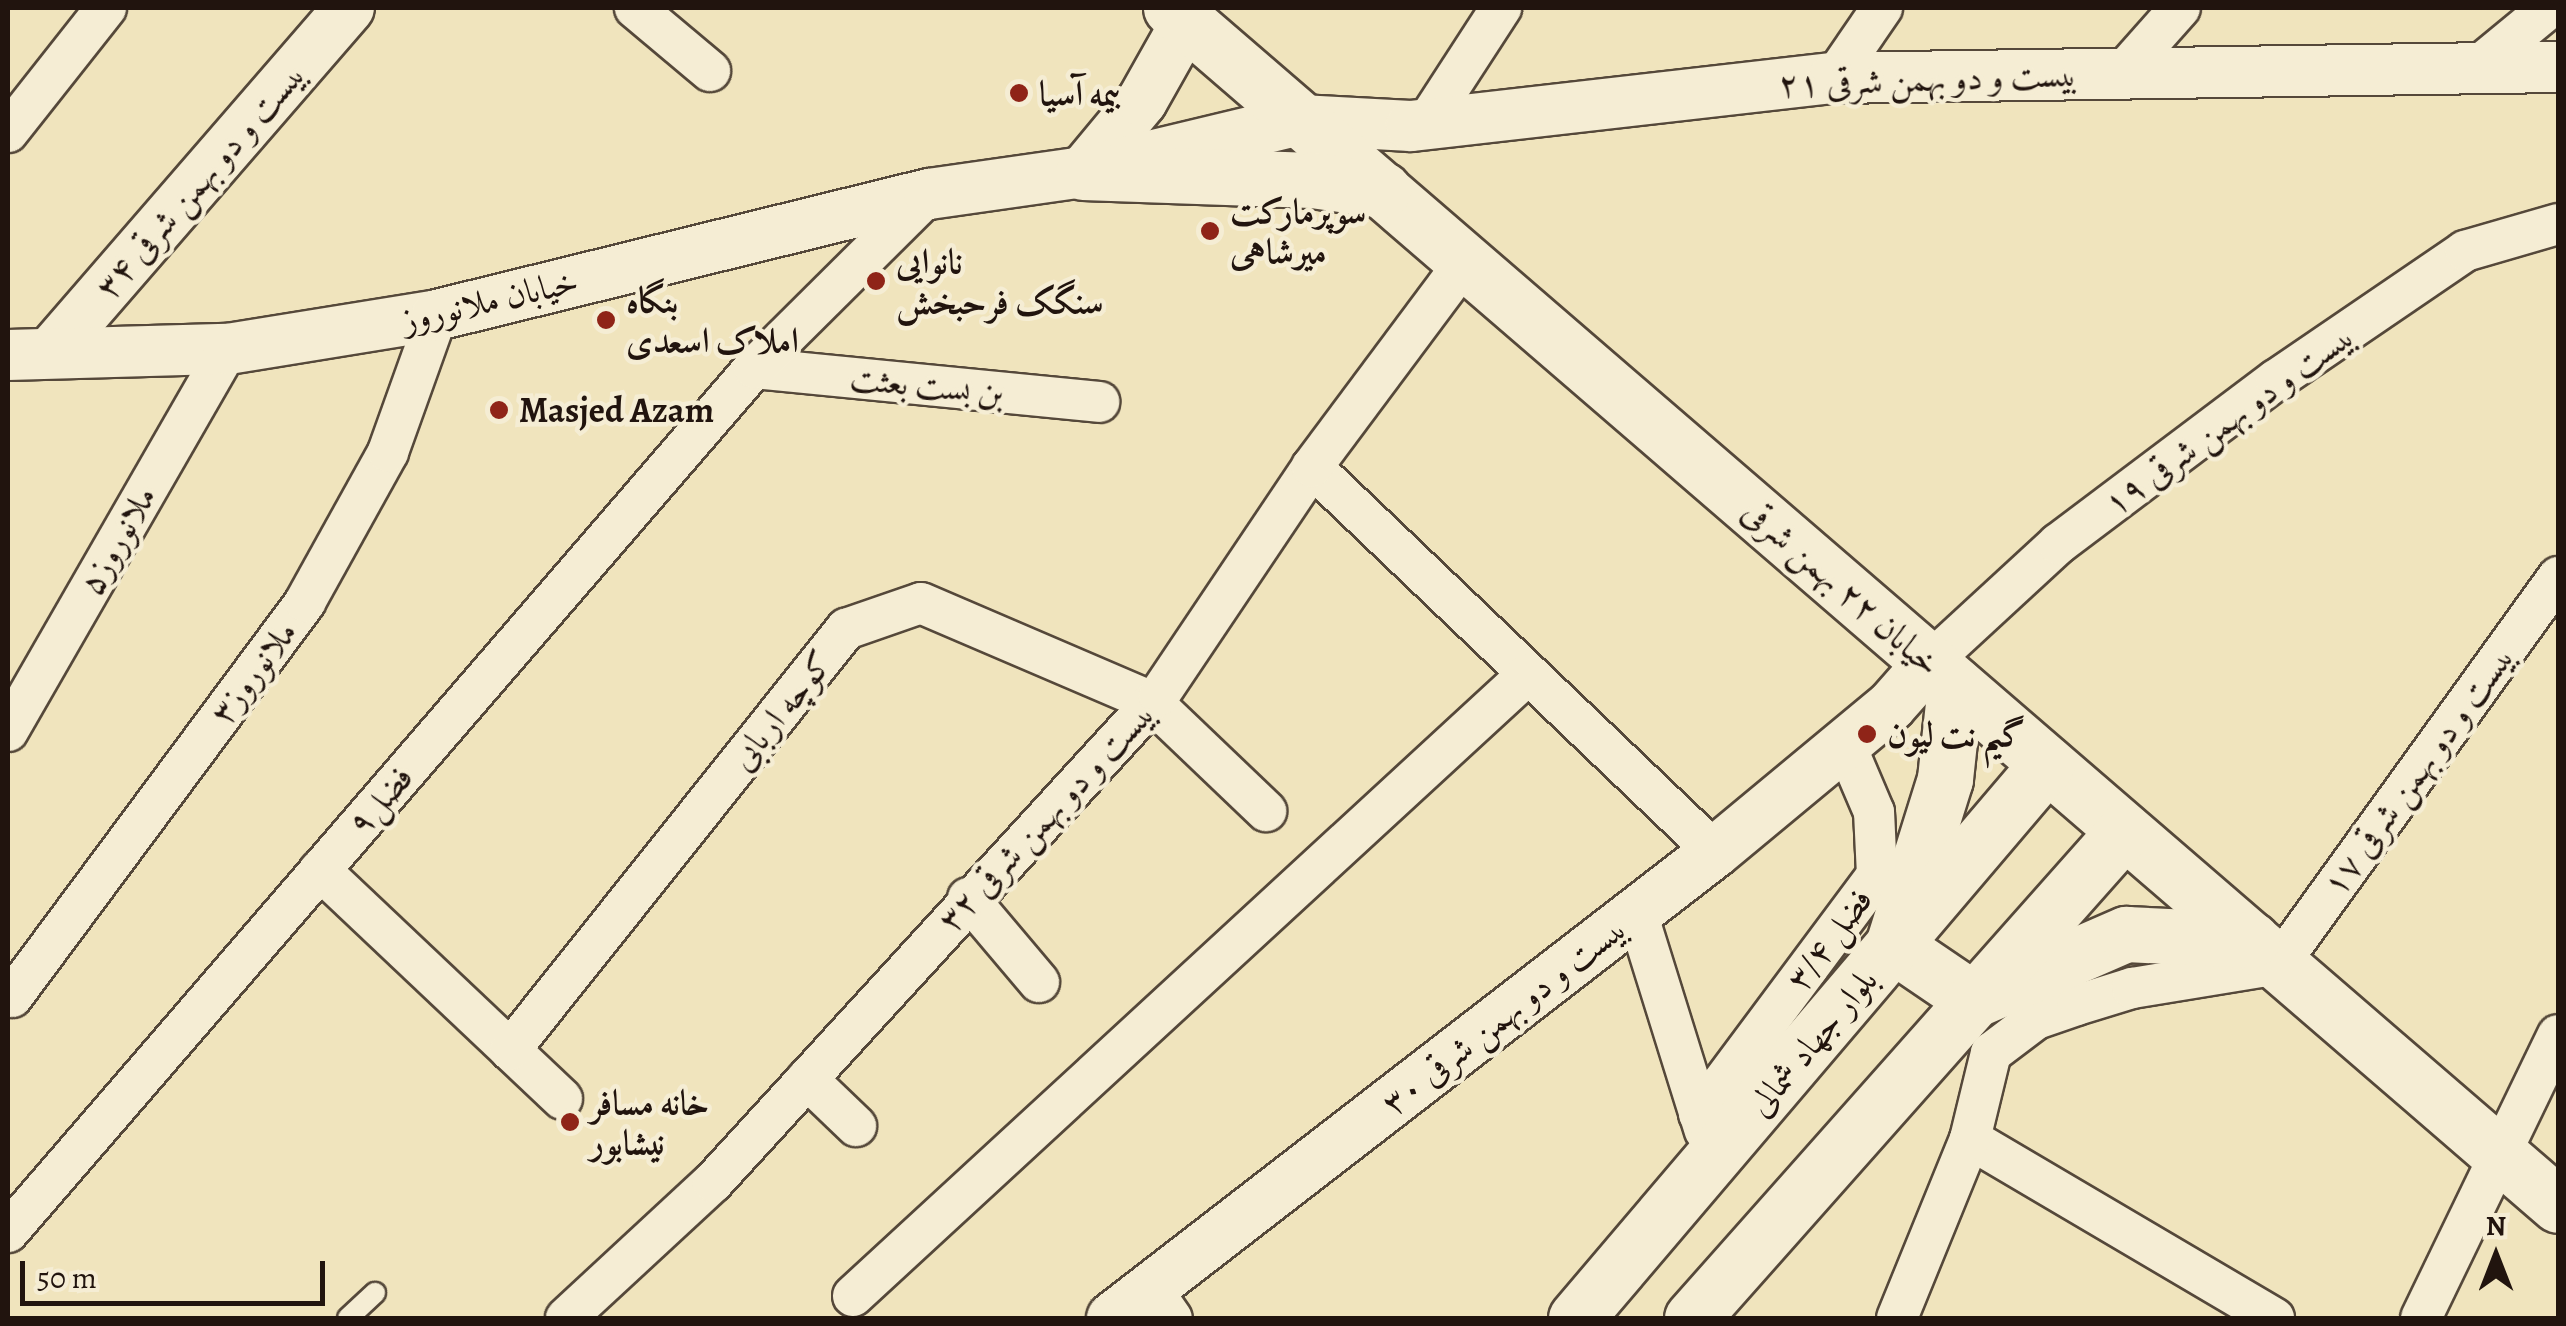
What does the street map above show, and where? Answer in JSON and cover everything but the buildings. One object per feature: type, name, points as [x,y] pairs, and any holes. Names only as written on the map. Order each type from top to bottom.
[{"type":"main road","name":"خیابان ۲۲ بهمن شرقی","points":[[1179,14],[2558,1206]]},
{"type":"main road","points":[[1083,172],[1292,179],[1383,190]]},
{"type":"main road","points":[[1942,674],[1944,778],[1893,945],[1974,1000]]},
{"type":"main road","name":"بلوار جهاد شمالی","points":[[1576,1318],[1707,1136],[1893,945],[2046,764]]},
{"type":"main road","points":[[1692,1318],[2124,831]]},
{"type":"main road","points":[[1974,1000],[2126,934],[2265,952]]},
{"type":"street","points":[[8,132],[106,8]]},
{"type":"street","name":"بیست و دو بهمن شرقی ۳۴","points":[[29,353],[349,8]]},
{"type":"street","points":[[635,8],[710,72]]},
{"type":"street","points":[[1425,125],[1501,8]]},
{"type":"street","points":[[1834,78],[1882,8]]},
{"type":"street","points":[[2124,72],[2180,8]]},
{"type":"street","points":[[2475,70],[2550,8]]},
{"type":"street","points":[[1083,172],[1142,101],[1179,14]]},
{"type":"street","name":"بیست و دو بهمن شرقی ۲۱","points":[[1300,120],[1425,125],[1834,78],[2558,67]]},
{"type":"street","name":"خیابان ملانوروز","points":[[29,353],[228,349],[438,315],[930,194],[1083,172],[1300,120]]},
{"type":"street","name":"فضل۹","points":[[8,1232],[754,368],[930,194]]},
{"type":"street","name":"بیست و دو بهمن شرقی ۱۹","points":[[1942,674],[2058,544],[2276,380],[2465,252],[2558,224]]},
{"type":"street","name":"بیست و دو بهمن شرقی ۳۲","points":[[566,1318],[713,1182],[968,898],[1152,702],[1312,467],[1465,262]]},
{"type":"street","name":"ملانوروز۳","points":[[12,997],[305,602],[388,452],[438,315]]},
{"type":"street","name":"ملانوروز۵","points":[[8,731],[228,349]]},
{"type":"street","name":"بن بست بعثت","points":[[754,368],[1100,402]]},
{"type":"street","points":[[1312,467],[1715,852]]},
{"type":"street","name":"بیست و دو بهمن شرقی ۱۷","points":[[2265,952],[2558,577]]},
{"type":"street","name":"کوچه اربابی","points":[[510,1050],[846,629],[921,603],[1152,702]]},
{"type":"street","points":[[853,1296],[1528,674]]},
{"type":"street","name":"بیست و دو بهمن شرقی ۳۰","points":[[1112,1318],[1161,1303],[1892,706],[1942,674]]},
{"type":"street","points":[[1152,702],[1266,811]]},
{"type":"street","name":"فضل ۳/۴","points":[[1707,1136],[1877,875],[1874,812],[1845,744]]},
{"type":"street","points":[[320,870],[562,1099]]},
{"type":"street","points":[[968,898],[1038,982]]},
{"type":"street","points":[[1637,912],[1707,1136]]},
{"type":"street","points":[[1898,1318],[1970,1138],[1991,1053],[2036,1019],[2265,952]]},
{"type":"street","points":[[2421,1318],[2558,1036]]},
{"type":"street","points":[[807,1079],[856,1126]]},
{"type":"street","points":[[1970,1138],[2182,1260],[2274,1318]]},
{"type":"lane","points":[[348,1318],[375,1293]]},
{"type":"place","name":"بیمه آسیا","points":[[1019,93]]},
{"type":"place","name":"سوپرمارکت میرشاهی","points":[[1210,231]]},
{"type":"place","name":"نانوایی سنگک فرحبخش","points":[[876,281]]},
{"type":"place","name":"بنگاه املاک اسعدی","points":[[606,320]]},
{"type":"place","name":"Masjed Azam","points":[[499,410]]},
{"type":"place","name":"گیم نت لیون","points":[[1867,734]]},
{"type":"place","name":"خانه مسافر نیشابور","points":[[570,1122]]}]
